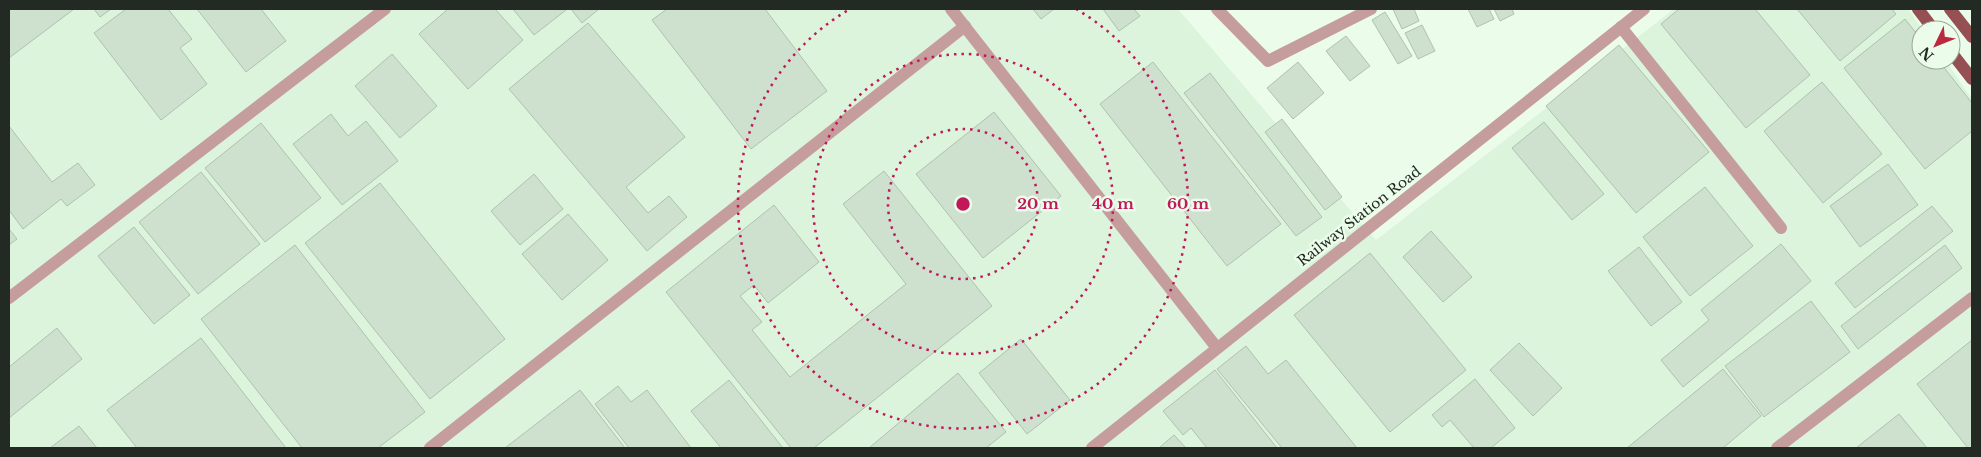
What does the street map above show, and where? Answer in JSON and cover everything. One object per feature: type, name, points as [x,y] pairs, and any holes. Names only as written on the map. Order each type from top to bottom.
[{"type":"main road","points":[[1918,9],[1926,20]]},
{"type":"main road","points":[[1950,9],[1972,37]]},
{"type":"main road","points":[[1961,65],[1972,79]]},
{"type":"street","points":[[9,298],[385,9]]},
{"type":"street","points":[[951,9],[1217,348]]},
{"type":"street","points":[[1216,9],[1268,61],[1371,9]]},
{"type":"street","name":"Railway Station Road","points":[[1092,448],[1644,9]]},
{"type":"street","points":[[430,448],[965,26]]},
{"type":"street","points":[[1621,27],[1781,228]]},
{"type":"street","points":[[1777,448],[1972,298]]},
{"type":"shaded area","points":[[9,9],[1178,9],[1376,240],[1674,9],[1908,9],[1916,20],[1911,20],[1911,70],[1952,70],[1972,99],[1972,448],[9,448]]},
{"type":"building","points":[[9,9],[74,9],[9,58]]},
{"type":"building","points":[[94,9],[111,9],[100,17]]},
{"type":"building","points":[[126,9],[168,9],[192,39],[180,48],[207,84],[161,120],[94,33]]},
{"type":"building","points":[[197,9],[261,9],[286,41],[246,72]]},
{"type":"building","points":[[448,9],[495,9],[523,40],[468,89],[419,34]]},
{"type":"building","points":[[513,9],[565,9],[566,10],[534,35]]},
{"type":"building","points":[[571,9],[599,9],[582,23]]},
{"type":"building","points":[[667,9],[765,9],[827,91],[751,149],[652,20]]},
{"type":"building","points":[[1033,9],[1054,9],[1041,19]]},
{"type":"building","points":[[1103,9],[1134,9],[1140,16],[1119,31]]},
{"type":"building","points":[[1393,9],[1414,9],[1419,21],[1402,29]]},
{"type":"building","points":[[1468,9],[1489,9],[1494,19],[1477,27]]},
{"type":"building","points":[[1494,9],[1512,9],[1514,14],[1500,21]]},
{"type":"building","points":[[1679,9],[1755,9],[1810,75],[1746,128],[1661,24]]},
{"type":"building","points":[[1797,9],[1892,9],[1896,14],[1840,61]]},
{"type":"building","points":[[1385,12],[1412,56],[1398,64],[1372,20]]},
{"type":"building","points":[[1905,19],[1911,26],[1911,70],[1946,70],[1972,103],[1972,131],[1925,169],[1844,68]]},
{"type":"building","points":[[588,23],[685,137],[626,187],[648,213],[669,196],[687,217],[647,251],[509,89]]},
{"type":"building","points":[[1422,25],[1435,51],[1418,59],[1405,33]]},
{"type":"building","points":[[1346,36],[1370,66],[1350,81],[1326,51]]},
{"type":"building","points":[[1619,45],[1709,152],[1636,213],[1546,106]]},
{"type":"building","points":[[392,54],[437,106],[400,138],[355,86]]},
{"type":"building","points":[[1153,62],[1281,224],[1227,266],[1100,104]]},
{"type":"building","points":[[1298,62],[1324,93],[1293,119],[1267,88]]},
{"type":"building","points":[[1210,73],[1322,217],[1296,236],[1184,93]]},
{"type":"building","points":[[1822,82],[1882,154],[1823,203],[1764,131]]},
{"type":"building","points":[[994,112],[1061,196],[983,258],[916,174]]},
{"type":"building","points":[[331,114],[348,136],[366,121],[398,161],[342,205],[293,144]]},
{"type":"building","points":[[1282,119],[1342,197],[1325,210],[1265,132]]},
{"type":"building","points":[[1544,122],[1604,194],[1572,220],[1512,148]]},
{"type":"building","points":[[261,123],[321,198],[265,242],[205,168]]},
{"type":"building","points":[[9,126],[52,182],[78,163],[95,185],[67,206],[61,199],[23,229],[9,210]]},
{"type":"building","points":[[1888,164],[1918,205],[1860,247],[1830,206]]},
{"type":"building","points":[[884,171],[992,306],[814,448],[791,448],[666,292],[774,205],[819,262],[768,303],[754,285],[740,296],[762,322],[752,330],[790,377],[906,284],[843,204]]},
{"type":"building","points":[[201,172],[260,244],[198,294],[139,222]]},
{"type":"building","points":[[534,174],[563,209],[520,245],[491,211]]},
{"type":"building","points":[[380,183],[505,339],[430,399],[305,243]]},
{"type":"building","points":[[1705,187],[1753,246],[1690,296],[1643,237]]},
{"type":"building","points":[[1932,206],[1953,231],[1855,308],[1835,283]]},
{"type":"building","points":[[568,214],[608,260],[562,300],[522,254]]},
{"type":"building","points":[[134,227],[190,295],[154,324],[98,256]]},
{"type":"building","points":[[9,229],[17,239],[9,245]]},
{"type":"building","points":[[1431,231],[1472,277],[1443,302],[1403,257]]},
{"type":"building","points":[[1781,244],[1811,281],[1683,387],[1661,360],[1709,320],[1701,310]]},
{"type":"building","points":[[295,245],[425,412],[378,448],[302,448],[201,319]]},
{"type":"building","points":[[1945,245],[1962,268],[1858,349],[1841,326]]},
{"type":"building","points":[[1639,247],[1682,302],[1651,326],[1608,271]]},
{"type":"building","points":[[1370,253],[1466,370],[1390,432],[1294,315]]},
{"type":"building","points":[[1811,301],[1850,352],[1764,417],[1725,366]]},
{"type":"building","points":[[57,328],[82,359],[9,418],[9,367]]},
{"type":"building","points":[[201,338],[286,448],[137,448],[107,410]]},
{"type":"building","points":[[1021,339],[1070,400],[1027,434],[979,373]]},
{"type":"building","points":[[1972,340],[1972,448],[1968,448],[1917,384]]},
{"type":"building","points":[[1519,343],[1562,388],[1533,416],[1490,370]]},
{"type":"building","points":[[1246,346],[1268,374],[1286,360],[1357,448],[1282,448],[1217,369]]},
{"type":"building","points":[[1723,369],[1761,416],[1723,448],[1627,448]]},
{"type":"building","points":[[1215,370],[1277,448],[1207,448],[1191,428],[1183,435],[1163,411]]},
{"type":"building","points":[[958,373],[1006,432],[986,448],[869,448]]},
{"type":"building","points":[[1475,379],[1515,428],[1491,448],[1474,448],[1450,420],[1442,427],[1432,415]]},
{"type":"building","points":[[729,380],[783,448],[721,448],[691,411]]},
{"type":"building","points":[[618,386],[631,402],[647,390],[691,448],[629,448],[595,404]]},
{"type":"building","points":[[580,390],[625,448],[505,448]]},
{"type":"building","points":[[1899,414],[1927,448],[1856,448]]},
{"type":"building","points":[[79,426],[97,448],[50,448]]},
{"type":"building","points":[[1174,435],[1186,448],[1159,448]]}]
